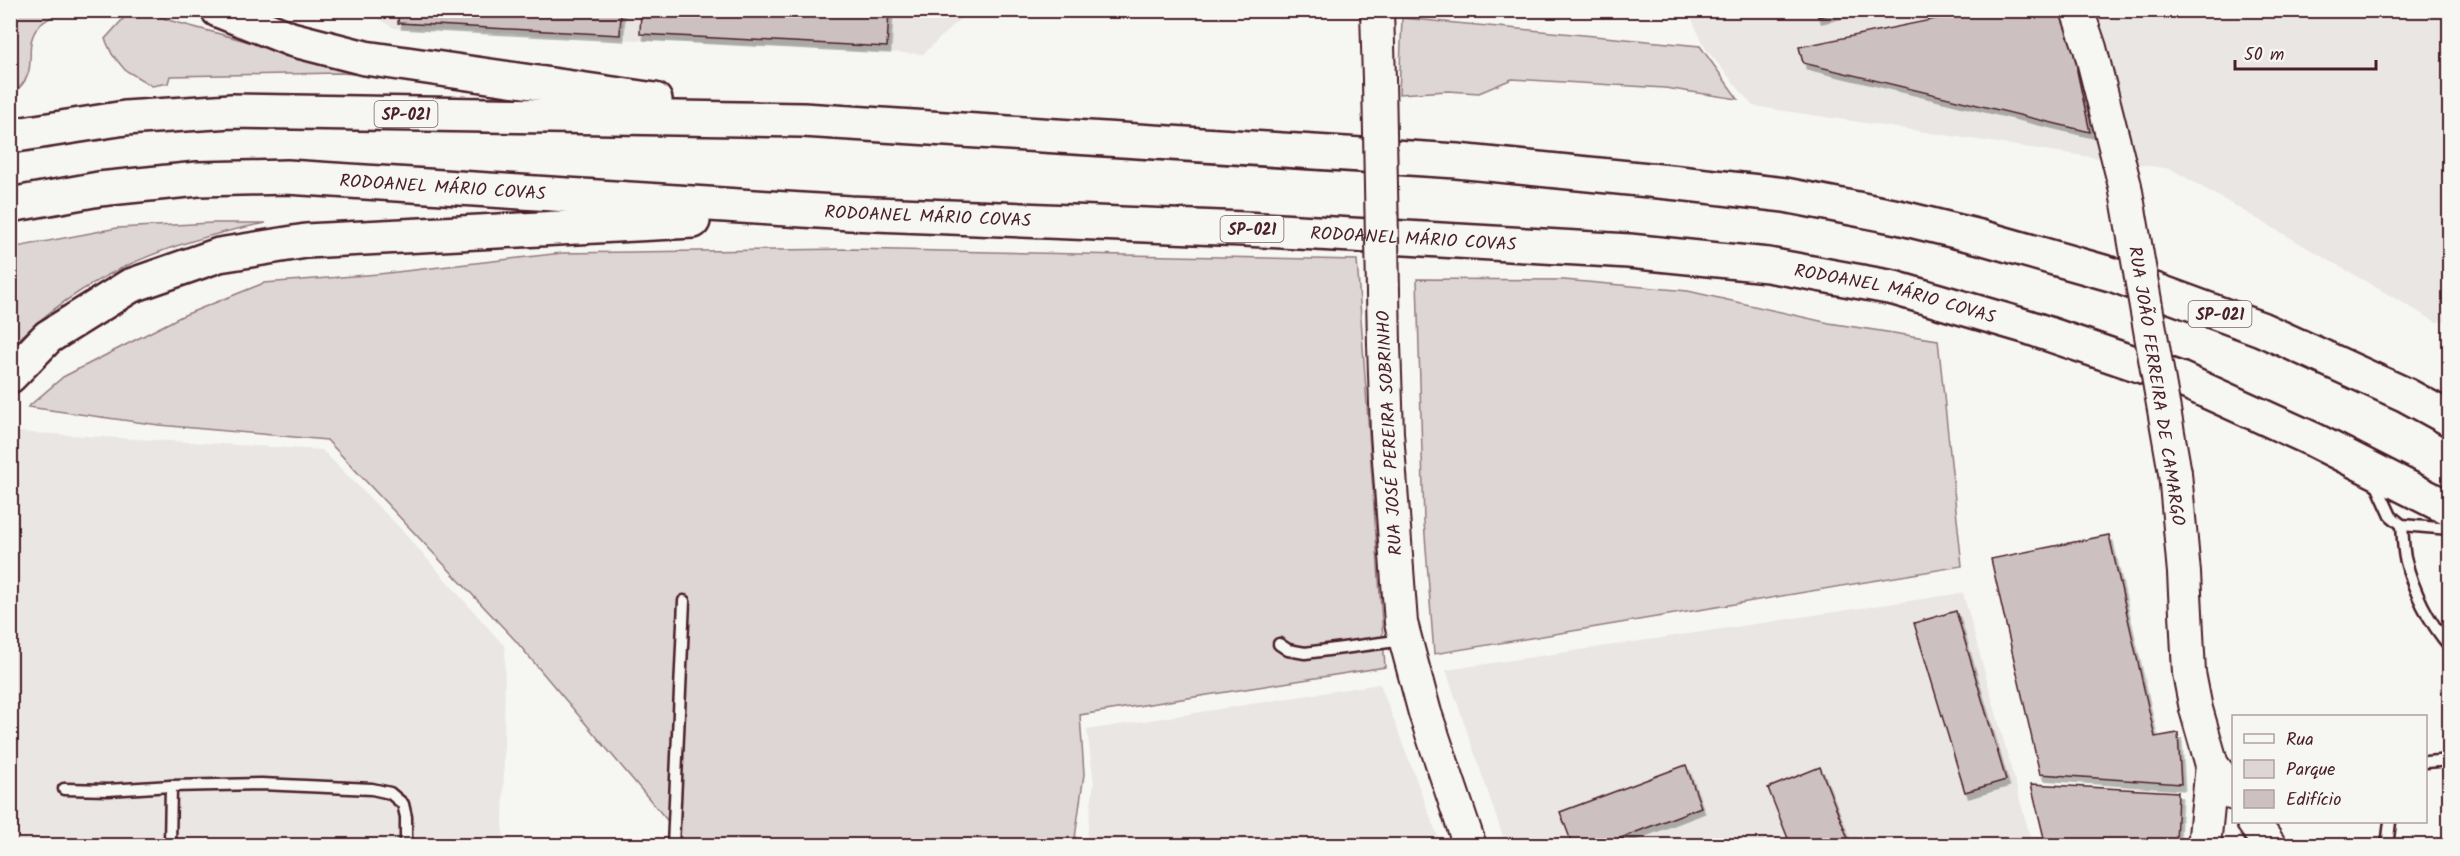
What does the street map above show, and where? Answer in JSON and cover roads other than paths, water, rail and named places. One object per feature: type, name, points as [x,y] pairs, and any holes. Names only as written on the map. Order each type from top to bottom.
[{"type":"highway","points":[[218,10],[291,39],[365,58],[802,120]]},
{"type":"highway","name":"SP-021","points":[[10,136],[125,118],[231,111],[802,120],[1457,161],[1785,195],[1898,217],[1980,237],[2114,275],[2261,329],[2406,395],[2450,419]]},
{"type":"highway","name":"RODOANEL MÁRIO COVAS","points":[[10,205],[99,189],[198,178],[287,177],[850,213],[1268,230],[1629,251],[1768,264],[1894,288],[2028,327],[2180,379],[2450,509]]},
{"type":"highway","points":[[10,376],[48,337],[130,286],[219,255],[306,241],[850,213]]},
{"type":"street","name":"RUA JOSÉ PEREIRA SOBRINHO","points":[[1377,10],[1387,433],[1395,566],[1401,622],[1425,713],[1470,846]]},
{"type":"street","name":"RUA JOÃO FERREIRA DE CAMARGO","points":[[2077,10],[2090,48],[2125,186],[2175,473],[2184,573],[2188,673],[2212,765],[2232,791]]},
{"type":"street","points":[[2204,846],[2212,765]]},
{"type":"street","points":[[2254,823],[2270,846]]},
{"type":"lane","points":[[2371,469],[2391,516],[2402,525],[2450,529]]},
{"type":"lane","points":[[2402,525],[2405,558],[2421,601],[2433,627],[2450,647]]},
{"type":"lane","points":[[673,846],[684,601]]},
{"type":"lane","points":[[1279,644],[1288,650],[1305,653],[1405,640]]},
{"type":"lane","points":[[2427,762],[2450,760]]},
{"type":"lane","points":[[64,789],[128,790],[171,786],[321,786],[372,789],[390,793],[403,804],[406,817],[406,846]]},
{"type":"lane","points":[[170,846],[171,786]]},
{"type":"lane","points":[[2387,846],[2390,823]]}]
